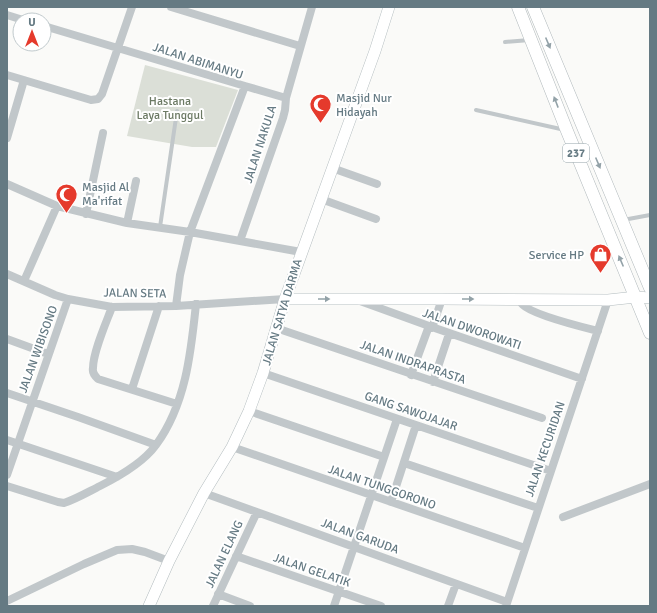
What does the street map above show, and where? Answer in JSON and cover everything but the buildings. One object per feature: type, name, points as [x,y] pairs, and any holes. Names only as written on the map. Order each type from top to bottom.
[{"type":"main road","name":"JALAN SATYA DARMA","points":[[149,606],[168,561],[204,493],[232,447],[249,411],[263,373],[301,252],[375,51],[389,7]]},
{"type":"main road","name":"237","points":[[518,7],[650,333]]},
{"type":"main road","name":"237","points":[[533,7],[650,288]]},
{"type":"main road","points":[[285,299],[442,298],[608,300],[636,297],[650,298]]},
{"type":"street","points":[[7,75],[90,100],[98,99],[102,94],[132,7]]},
{"type":"street","points":[[171,7],[300,46]]},
{"type":"street","name":"JALAN NAKULA","points":[[240,241],[283,118],[286,98],[312,7]]},
{"type":"street","name":"JALAN ABIMANYU","points":[[52,28],[245,86],[190,232],[180,276],[176,306]]},
{"type":"street","points":[[7,138],[24,80]]},
{"type":"street","points":[[245,86],[286,98]]},
{"type":"street","points":[[86,214],[103,133]]},
{"type":"street","points":[[332,168],[377,184]]},
{"type":"street","points":[[127,223],[136,181]]},
{"type":"street","points":[[7,184],[57,206],[86,214],[127,223],[190,232],[301,252]]},
{"type":"street","points":[[321,199],[376,219]]},
{"type":"street","points":[[24,281],[57,206]]},
{"type":"street","name":"JALAN SETA","points":[[7,274],[55,296],[68,300],[112,307],[176,306],[285,299]]},
{"type":"street","points":[[411,375],[442,298]]},
{"type":"street","name":"JALAN DWOROWATI","points":[[355,299],[449,334],[582,379]]},
{"type":"street","points":[[520,299],[523,305],[538,312],[573,325],[598,331]]},
{"type":"street","name":"JALAN WIBISONO","points":[[7,474],[68,300]]},
{"type":"street","name":"JALAN KECURIDAN","points":[[506,604],[608,300]]},
{"type":"street","points":[[7,486],[64,503],[117,477],[144,458],[156,446],[167,427],[187,375],[196,304]]},
{"type":"street","points":[[132,389],[159,306]]},
{"type":"street","points":[[112,307],[96,353],[93,368],[94,375],[98,379],[177,404]]},
{"type":"street","name":"JALAN INDRAPRASTA","points":[[276,328],[411,375],[542,418]]},
{"type":"street","points":[[433,382],[449,334]]},
{"type":"street","points":[[7,339],[48,354]]},
{"type":"street","name":"GANG SAWOJAJAR","points":[[263,373],[551,471]]},
{"type":"street","points":[[7,394],[78,417],[156,446]]},
{"type":"street","points":[[249,411],[384,457]]},
{"type":"street","points":[[334,606],[396,419]]},
{"type":"street","points":[[391,502],[416,425]]},
{"type":"street","points":[[7,440],[117,477]]},
{"type":"street","name":"JALAN TUNGGORONO","points":[[232,447],[525,548]]},
{"type":"street","points":[[404,463],[538,508]]},
{"type":"street","points":[[563,517],[650,484]]},
{"type":"street","name":"JALAN GARUDA","points":[[204,493],[456,584],[506,604]]},
{"type":"street","name":"JALAN ELANG","points":[[213,606],[257,512]]},
{"type":"street","points":[[7,601],[84,564],[118,550],[132,549],[145,552],[168,561]]},
{"type":"street","name":"JALAN GELATIK","points":[[236,556],[381,606]]},
{"type":"street","points":[[448,606],[456,584]]},
{"type":"street","points":[[218,594],[250,606]]},
{"type":"lane","points":[[505,42],[531,40]]},
{"type":"lane","points":[[476,110],[567,131]]},
{"type":"lane","points":[[160,227],[177,111]]},
{"type":"lane","points":[[622,220],[650,215]]},
{"type":"green space","name":"Hastana Laya Tunggul","points":[[145,65],[238,90],[216,147],[192,147],[127,136]]},
{"type":"place","name":"Masjid Nur Hidayah","points":[[320,124]]},
{"type":"place","name":"Masjid Al Ma'rifat","points":[[66,214]]},
{"type":"place","name":"Service HP","points":[[600,274]]}]
